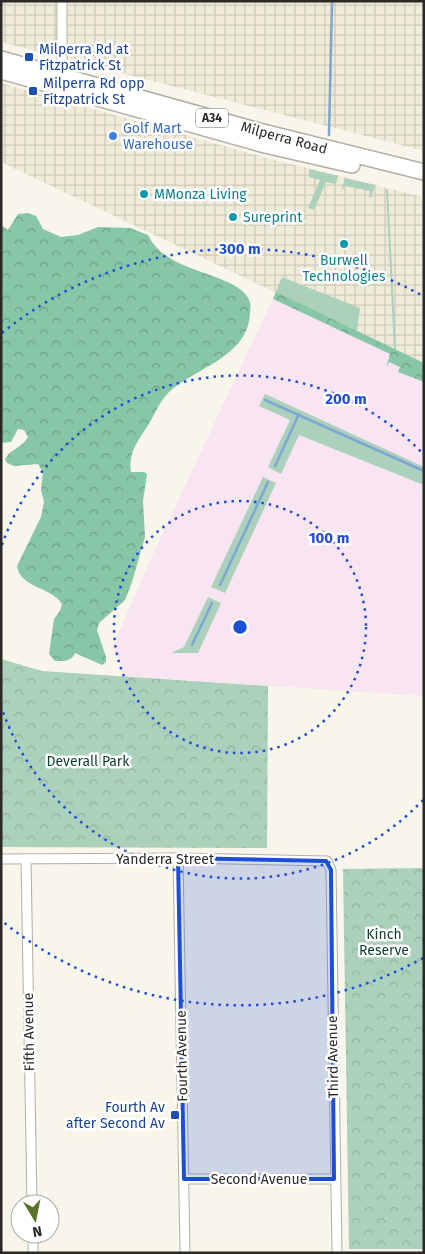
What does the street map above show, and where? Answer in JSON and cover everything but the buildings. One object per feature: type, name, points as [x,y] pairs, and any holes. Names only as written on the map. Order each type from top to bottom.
[{"type":"highway","name":"Milperra Road","points":[[1,59],[259,131],[424,172]]},
{"type":"highway","name":"Milperra Road","points":[[1,71],[270,146],[424,183]]},
{"type":"street","points":[[62,1],[62,76]]},
{"type":"street","name":"Yanderra Street","points":[[1,859],[178,858],[327,862]]},
{"type":"street","name":"Fourth Avenue","points":[[178,858],[185,1253]]},
{"type":"street","name":"Fifth Avenue","points":[[26,859],[32,1194]]},
{"type":"street","name":"Third Avenue","points":[[327,862],[331,870],[336,1253]]},
{"type":"street","name":"Second Avenue","points":[[184,1179],[334,1178]]},
{"type":"highlighted area","points":[[178,858],[326,861],[331,870],[334,1179],[184,1179]]},
{"type":"shaded area","points":[[1,1],[424,1],[424,151],[1,42]]},
{"type":"shaded area","points":[[1,83],[267,158],[424,197],[424,363],[1,162]]},
{"type":"shaded area","points":[[276,292],[424,363],[424,696],[123,676],[121,661],[112,648],[154,552]]},
{"type":"green space","points":[[309,169],[338,176],[336,184],[326,182],[314,210],[308,208],[320,180],[309,177]]},
{"type":"green space","points":[[345,178],[375,185],[371,198],[369,197],[370,191],[345,186],[341,191]]},
{"type":"green space","points":[[386,189],[388,190],[396,350],[394,349]]},
{"type":"green space","points":[[28,213],[36,216],[43,229],[61,237],[78,235],[98,227],[130,228],[148,235],[157,248],[170,258],[232,284],[243,292],[250,302],[247,328],[240,340],[231,351],[219,360],[180,383],[165,396],[134,450],[130,466],[131,472],[144,472],[147,474],[143,501],[145,537],[125,600],[99,623],[97,630],[106,657],[106,662],[102,665],[75,653],[64,661],[55,661],[49,654],[54,619],[60,611],[62,604],[51,594],[24,579],[19,573],[17,566],[41,517],[44,502],[41,490],[43,472],[38,464],[14,466],[7,463],[5,459],[23,444],[28,437],[24,430],[18,429],[11,442],[1,443],[1,225],[8,230],[18,214]]},
{"type":"green space","points":[[282,277],[360,308],[357,331],[275,294]]},
{"type":"green space","points":[[276,292],[424,363],[424,382],[398,372],[400,367],[389,362],[386,368],[390,354],[273,299]]},
{"type":"green space","points":[[265,394],[424,467],[424,485],[299,435],[281,474],[268,467],[290,420],[259,406]]},
{"type":"green space","points":[[263,477],[276,483],[225,593],[211,587]]},
{"type":"green space","points":[[208,597],[221,603],[198,653],[171,653],[184,647]]},
{"type":"green space","name":"Deverall Park","points":[[1,659],[42,671],[268,686],[267,848],[1,847]]},
{"type":"green space","name":"Kinch Reserve","points":[[424,868],[424,1249],[349,1249],[343,869]]},
{"type":"waterway","points":[[329,135],[332,1]]},
{"type":"waterway","points":[[265,400],[424,471]]},
{"type":"waterway","points":[[275,466],[299,414]]},
{"type":"waterway","points":[[220,585],[268,482]]},
{"type":"waterway","points":[[192,645],[212,603]]},
{"type":"place","name":"Milperra Rd at Fitzpatrick St","points":[[29,57]]},
{"type":"place","name":"Milperra Rd opp Fitzpatrick St","points":[[33,91]]},
{"type":"place","name":"Golf Mart Warehouse","points":[[113,136]]},
{"type":"place","name":"MMonza Living","points":[[144,194]]},
{"type":"place","name":"Sureprint","points":[[233,217]]},
{"type":"place","name":"Burwell Technologies","points":[[344,244]]},
{"type":"place","name":"Fourth Av after Second Av","points":[[175,1115]]}]
